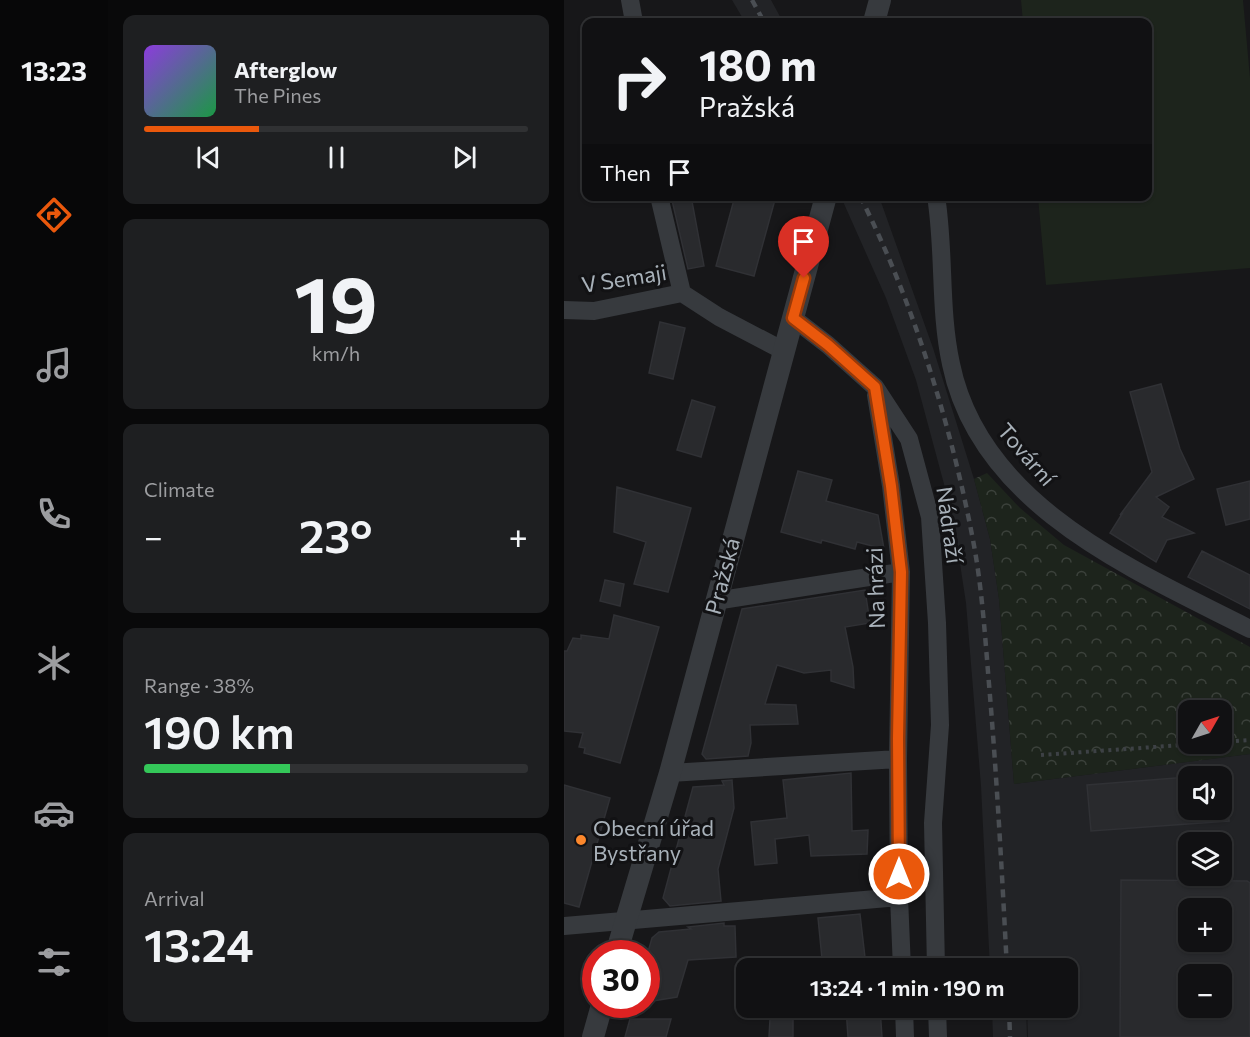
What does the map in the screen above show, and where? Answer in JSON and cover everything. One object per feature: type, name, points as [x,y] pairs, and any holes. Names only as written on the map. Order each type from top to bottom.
[{"type":"street","points":[[630,0],[633,18]]},
{"type":"street","points":[[875,18],[880,0]]},
{"type":"street","points":[[660,201],[681,293]]},
{"type":"street","name":"Pražská","points":[[620,940],[670,773],[825,201]]},
{"type":"street","name":"Tovární","points":[[936,201],[944,314],[950,363],[961,401],[982,442],[997,463],[1038,504],[1087,542],[1250,629]]},
{"type":"street","name":"V Semaji","points":[[564,310],[594,311],[681,293],[719,317],[784,351]]},
{"type":"street","points":[[793,318],[828,345],[875,387]]},
{"type":"street","name":"Na hrázi","points":[[875,387],[891,486],[901,572],[898,759],[902,958]]},
{"type":"street","name":"Nádraží","points":[[875,387],[909,439],[930,518],[937,623],[940,725],[933,823],[936,958]]},
{"type":"street","points":[[715,601],[901,572]]},
{"type":"street","points":[[670,773],[898,759]]},
{"type":"street","points":[[564,926],[899,897]]},
{"type":"street","points":[[593,1037],[598,1018]]},
{"type":"street","points":[[904,1018],[905,1037]]},
{"type":"street","points":[[937,1018],[938,1037]]},
{"type":"path","points":[[1232,741],[1250,740]]},
{"type":"path","points":[[1041,755],[1178,745]]},
{"type":"shaded area","points":[[732,0],[771,0],[781,18],[743,18]]},
{"type":"shaded area","points":[[843,201],[880,201],[933,348],[974,479],[990,539],[999,599],[1014,784],[1250,754],[1250,1037],[1028,1037],[1027,1018],[1078,1018],[1078,958],[989,958],[981,786],[966,603],[957,544],[944,484],[916,380],[886,298]]},
{"type":"shaded area","points":[[992,1018],[1026,1018],[1027,1037],[993,1037]]},
{"type":"green space","points":[[1021,0],[1243,0],[1250,78],[1250,268],[1046,285],[1038,201],[1152,201],[1152,18],[1023,18]]},
{"type":"green space","points":[[987,473],[1020,508],[1064,545],[1250,647],[1250,754],[1014,784],[999,599],[990,539],[974,479]]},
{"type":"building","points":[[672,201],[692,201],[704,266],[688,269]]},
{"type":"building","points":[[734,201],[775,201],[754,276],[716,266]]},
{"type":"building","points":[[660,322],[685,328],[673,379],[649,373]]},
{"type":"building","points":[[1161,384],[1180,449],[1194,479],[1156,497],[1169,507],[1162,517],[1194,533],[1167,540],[1156,562],[1110,533],[1122,514],[1120,515],[1152,472],[1130,392]]},
{"type":"building","points":[[692,400],[715,407],[701,457],[677,450]]},
{"type":"building","points":[[798,471],[832,480],[826,501],[878,515],[884,549],[857,542],[855,549],[781,532]]},
{"type":"building","points":[[1250,481],[1250,519],[1226,525],[1217,489]]},
{"type":"building","points":[[617,487],[691,508],[668,592],[634,584],[646,542],[614,532]]},
{"type":"building","points":[[1202,551],[1250,575],[1250,609],[1188,577]]},
{"type":"building","points":[[605,580],[624,584],[620,606],[600,601]]},
{"type":"building","points":[[865,590],[870,623],[845,627],[853,667],[854,688],[831,681],[831,670],[804,673],[777,665],[765,704],[796,705],[798,724],[750,725],[751,743],[748,756],[706,759],[702,754],[742,609]]},
{"type":"building","points":[[614,615],[659,627],[620,763],[584,753],[585,748],[579,747],[583,733],[564,731],[564,651],[567,651],[573,638],[581,639],[581,635],[609,639]]},
{"type":"building","points":[[851,773],[852,831],[868,830],[867,854],[811,856],[809,835],[775,839],[777,863],[755,865],[751,822],[787,818],[783,780]]},
{"type":"building","points":[[1178,778],[1178,820],[1229,821],[1091,831],[1087,785]]},
{"type":"building","points":[[732,780],[734,808],[718,869],[721,901],[670,906],[663,898],[693,787],[724,785],[722,781]]},
{"type":"building","points":[[564,785],[610,798],[579,907],[564,903]]},
{"type":"building","points":[[1121,880],[1178,880],[1178,886],[1232,886],[1232,881],[1250,883],[1250,1037],[1120,1037]]},
{"type":"building","points":[[860,914],[865,958],[822,958],[818,918]]},
{"type":"building","points":[[724,923],[724,926],[735,926],[736,957],[688,960],[677,997],[660,1000],[660,940],[651,940],[652,938],[659,932],[691,929],[688,927]]},
{"type":"building","points":[[847,1018],[881,1018],[882,1037],[848,1037]]},
{"type":"building","points":[[630,1019],[671,1019],[666,1037],[625,1037]]},
{"type":"building","points":[[770,1019],[793,1019],[793,1037],[769,1037]]},
{"type":"railway","points":[[752,0],[762,18]]},
{"type":"railway","points":[[862,201],[897,278],[928,364],[954,452],[973,540],[983,612],[992,720],[1006,958]]},
{"type":"railway","points":[[1009,1018],[1010,1037]]},
{"type":"place","name":"Obecní úřad Bystřany","points":[[581,840]]},
{"type":"route","points":[[804,278],[793,318],[828,345],[875,387],[891,486],[901,572],[898,738],[899,874]]}]
